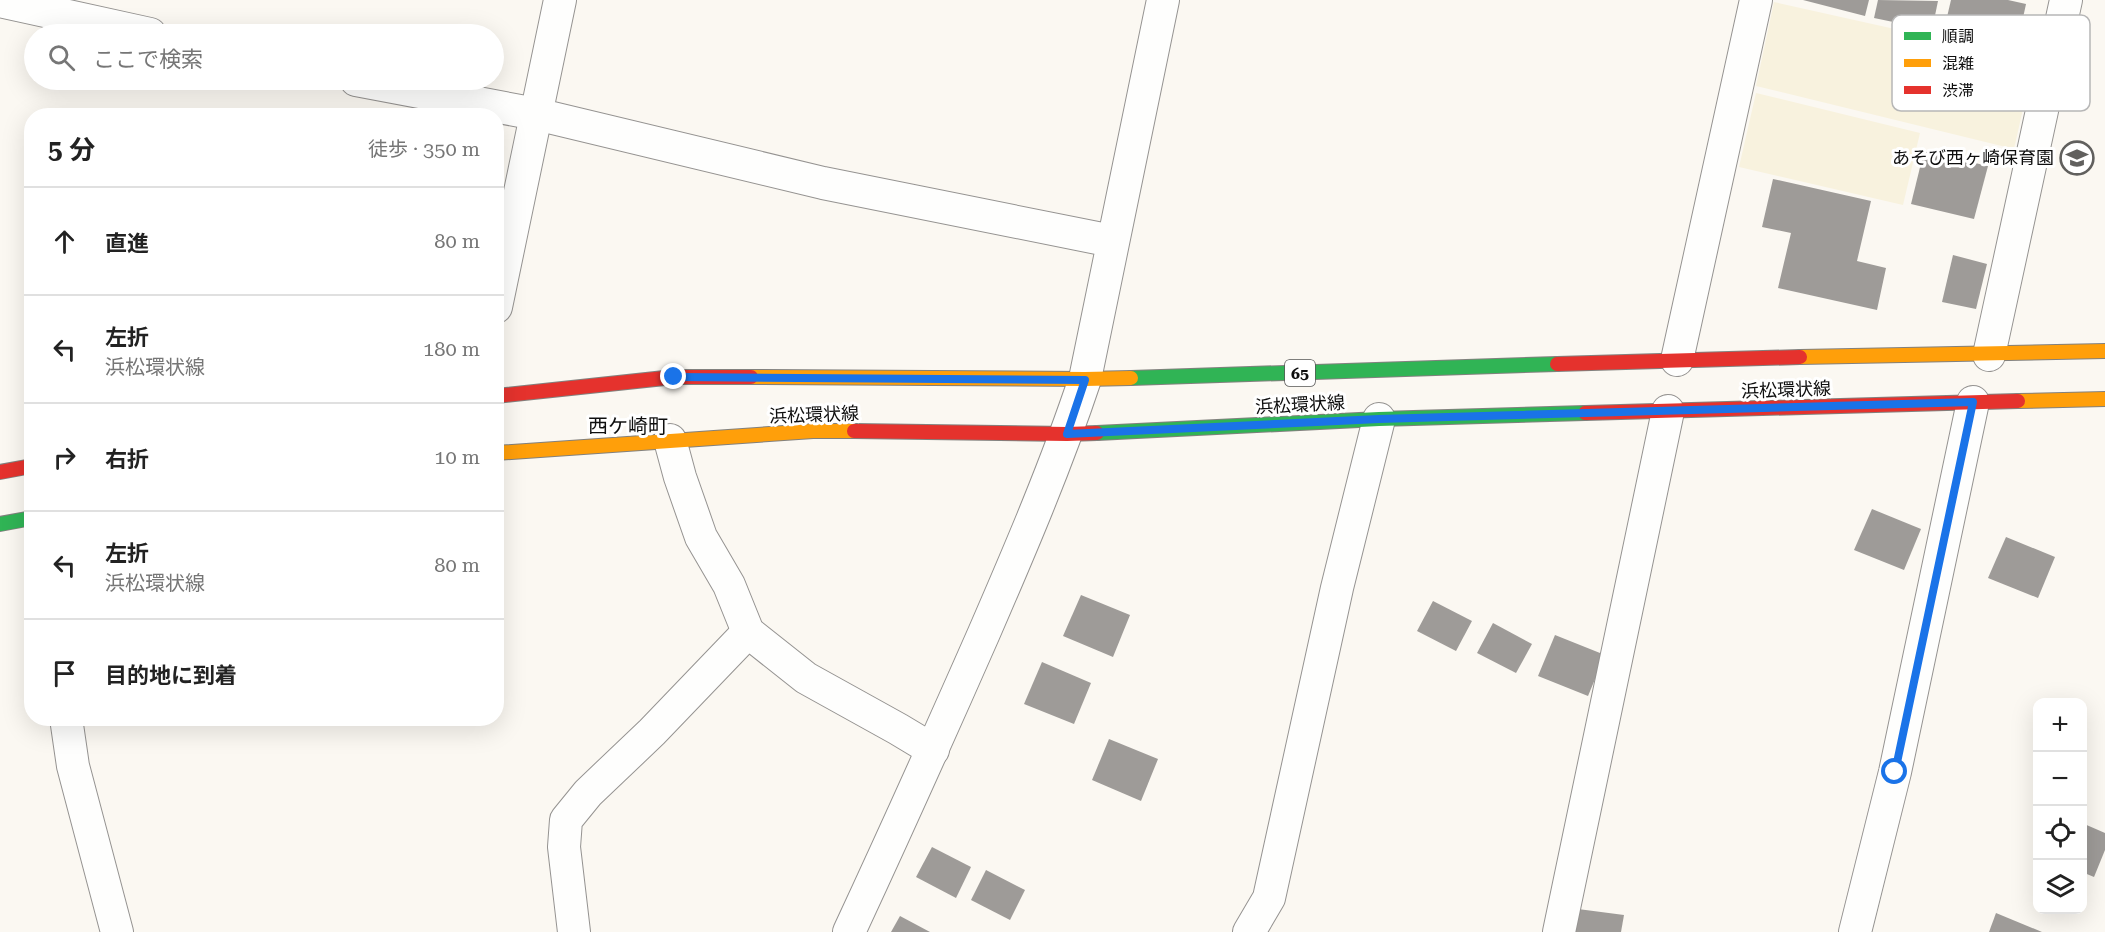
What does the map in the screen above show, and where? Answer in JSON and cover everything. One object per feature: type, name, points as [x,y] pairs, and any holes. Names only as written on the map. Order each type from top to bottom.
[{"type":"main road","name":"浜松環状線","points":[[504,395],[674,377],[1085,380],[1677,360],[2105,351]]},
{"type":"main road","name":"浜松環状線","points":[[504,452],[813,431],[1067,434],[1379,419],[2105,399]]},
{"type":"main road","points":[[0,472],[24,468]]},
{"type":"main road","points":[[0,524],[24,520]]},
{"type":"street","points":[[504,268],[560,0]]},
{"type":"street","points":[[849,932],[933,750],[1008,578],[1067,434],[1085,380],[1163,0]]},
{"type":"street","points":[[1677,360],[1756,0]]},
{"type":"street","points":[[2063,15],[2066,0]]},
{"type":"street","points":[[0,1],[105,24]]},
{"type":"street","points":[[410,90],[536,114],[823,183],[1112,241]]},
{"type":"street","points":[[1989,355],[2042,111]]},
{"type":"street","points":[[1855,932],[1895,772],[1973,402]]},
{"type":"street","points":[[1559,932],[1668,411]]},
{"type":"street","points":[[1249,932],[1269,898],[1337,588],[1379,419]]},
{"type":"street","points":[[670,440],[701,537],[729,585],[748,632],[806,678],[933,750]]},
{"type":"street","points":[[574,932],[564,847],[566,820],[588,793],[652,732],[748,632]]},
{"type":"street","points":[[67,726],[73,766],[117,932]]},
{"type":"shaded area","points":[[1774,2],[1892,28],[1892,111],[2023,111],[2014,149],[1756,86]]},
{"type":"shaded area","points":[[1756,93],[1920,133],[1903,205],[1739,167]]},
{"type":"building","points":[[1803,0],[1869,0],[1865,16]]},
{"type":"building","points":[[1878,0],[1938,1],[1935,15],[1892,15],[1892,22],[1874,18]]},
{"type":"building","points":[[1951,0],[2008,0],[2026,4],[2024,15],[1947,15]]},
{"type":"building","points":[[1924,151],[1988,166],[1974,219],[1911,204]]},
{"type":"building","points":[[1773,179],[1871,201],[1857,261],[1886,268],[1877,310],[1778,288],[1791,233],[1762,227]]},
{"type":"building","points":[[1953,255],[1987,264],[1976,309],[1942,302]]},
{"type":"building","points":[[1872,509],[1921,529],[1904,570],[1854,550]]},
{"type":"building","points":[[2006,537],[2055,557],[2038,598],[1988,578]]},
{"type":"building","points":[[1081,595],[1130,615],[1113,657],[1063,636]]},
{"type":"building","points":[[1433,601],[1472,621],[1456,651],[1417,631]]},
{"type":"building","points":[[1493,623],[1532,644],[1516,673],[1477,653]]},
{"type":"building","points":[[1555,635],[1605,655],[1588,696],[1538,676]]},
{"type":"building","points":[[1042,662],[1091,683],[1074,724],[1024,704]]},
{"type":"building","points":[[1109,739],[1158,759],[1141,801],[1092,780]]},
{"type":"building","points":[[2087,825],[2105,833],[2105,850],[2094,877],[2087,874]]},
{"type":"building","points":[[932,847],[971,867],[956,898],[916,877]]},
{"type":"building","points":[[986,870],[1025,890],[1010,920],[971,900]]},
{"type":"building","points":[[1578,909],[1624,915],[1621,932],[1575,932]]},
{"type":"building","points":[[1996,913],[2042,932],[1989,932]]},
{"type":"building","points":[[900,916],[930,932],[891,932]]},
{"type":"traffic: fast","points":[[1131,378],[1557,364]]},
{"type":"traffic: fast","points":[[1097,433],[1379,419],[1585,413]]},
{"type":"traffic: fast","points":[[0,524],[24,520]]},
{"type":"traffic: slow","points":[[1800,357],[2105,351]]},
{"type":"traffic: slow","points":[[751,377],[1131,378]]},
{"type":"traffic: slow","points":[[2018,401],[2105,399]]},
{"type":"traffic: slow","points":[[504,452],[813,431],[854,431]]},
{"type":"traffic: jam","points":[[1557,364],[1800,357]]},
{"type":"traffic: jam","points":[[504,395],[674,377],[751,377]]},
{"type":"traffic: jam","points":[[1585,413],[2018,401]]},
{"type":"traffic: jam","points":[[854,431],[1097,433]]},
{"type":"traffic: jam","points":[[0,472],[24,468]]},
{"type":"place","name":"あそび西ヶ崎保育園","points":[[2077,158]]},
{"type":"district","name":"西ケ崎町","points":[[628,426]]},
{"type":"route","points":[[674,377],[1085,380],[1067,434],[1379,419],[1973,402],[1895,772]]}]
